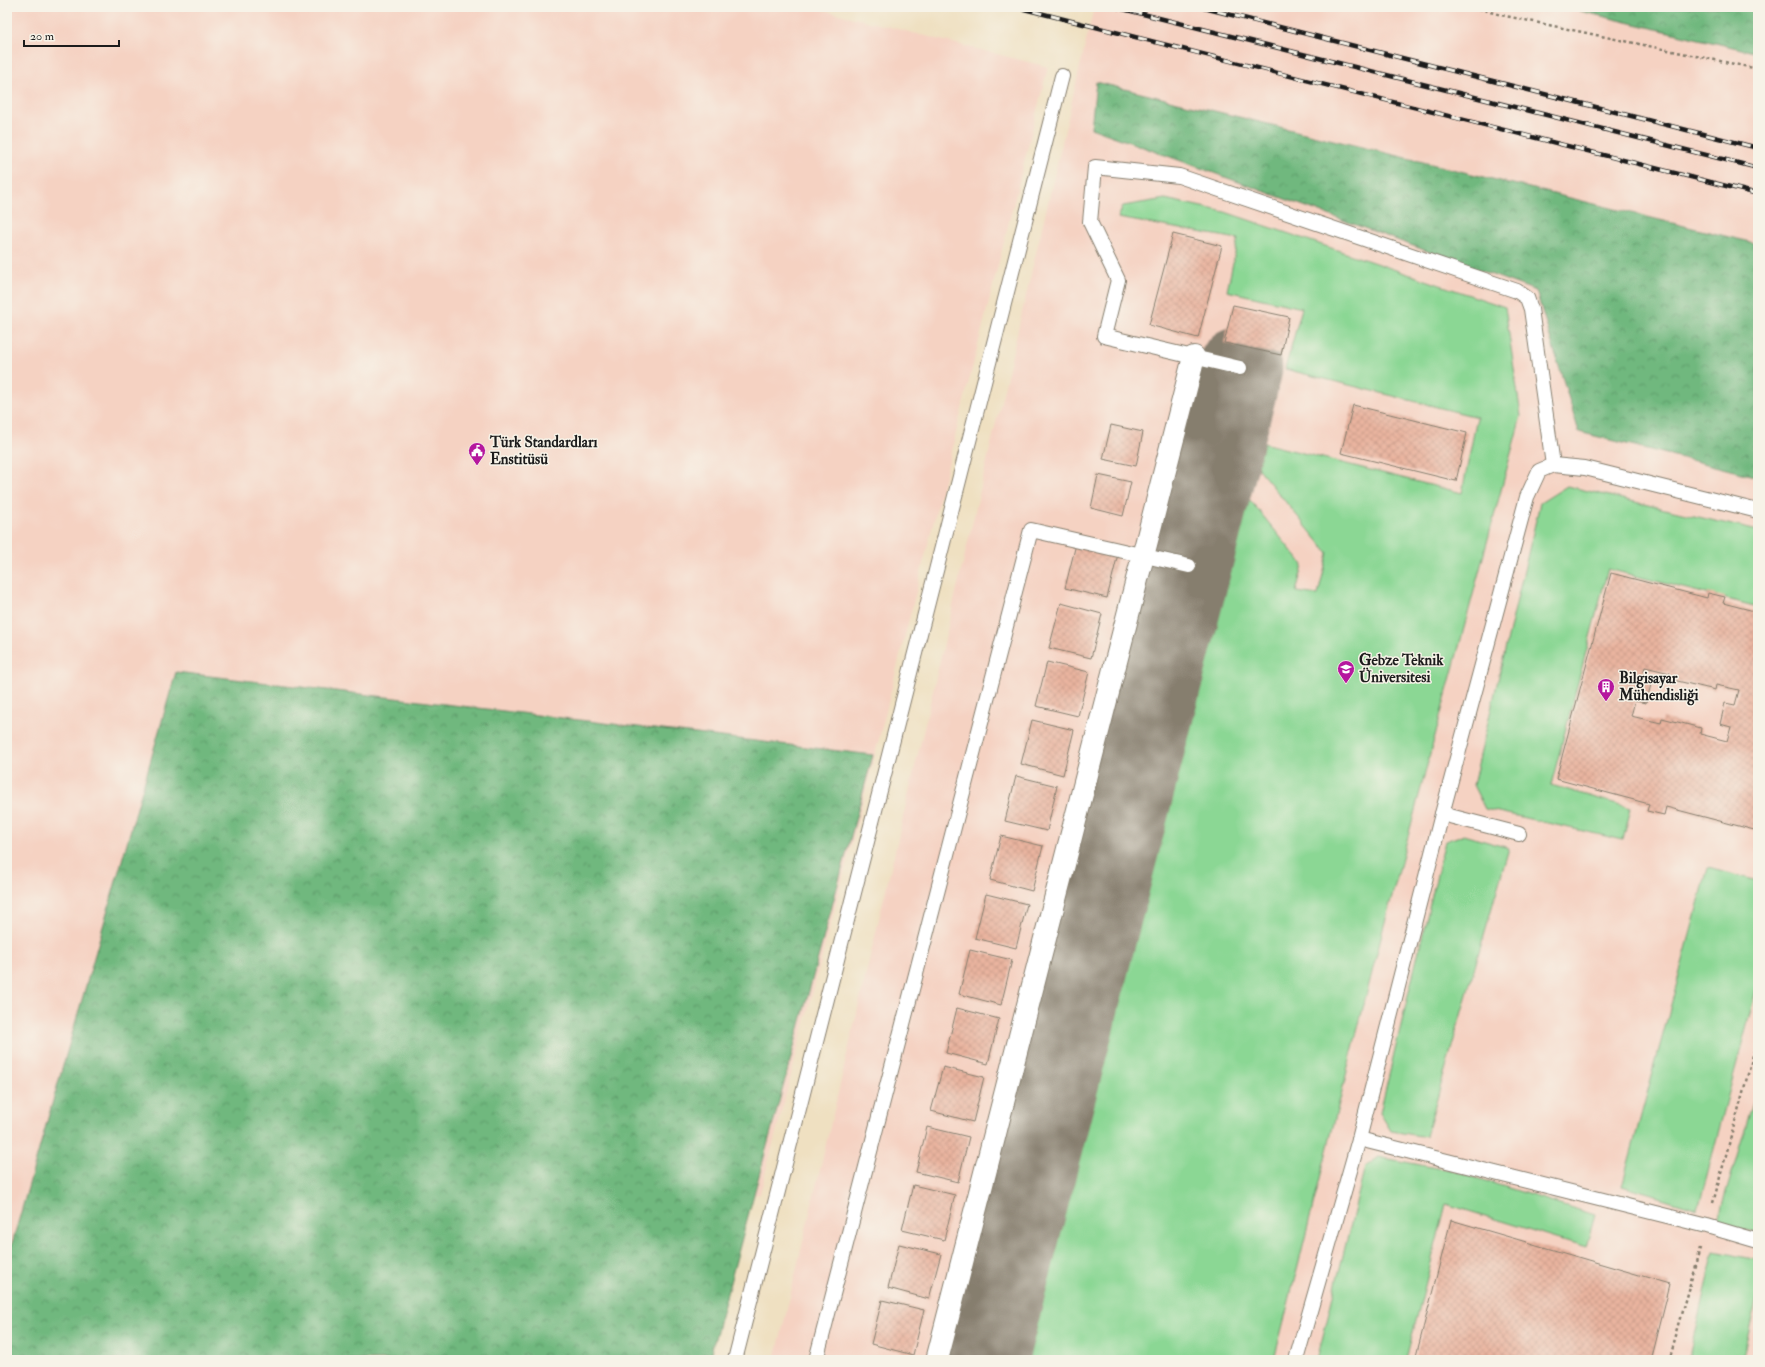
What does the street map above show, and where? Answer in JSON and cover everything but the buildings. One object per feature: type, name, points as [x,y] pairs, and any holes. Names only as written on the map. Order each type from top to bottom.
[{"type":"street","points":[[937,1360],[1194,357]]},
{"type":"lane","points":[[736,1360],[1062,76]]},
{"type":"lane","points":[[1240,368],[1104,336],[1118,280],[1090,222],[1095,167],[1179,176],[1517,290],[1527,298],[1531,309],[1553,465]]},
{"type":"lane","points":[[1296,1360],[1359,1138],[1442,814],[1527,497],[1539,471],[1553,465],[1585,468],[1758,511]]},
{"type":"lane","points":[[816,1360],[1032,530],[1189,566]]},
{"type":"lane","points":[[1442,814],[1519,834]]},
{"type":"lane","points":[[1359,1138],[1707,1226],[1758,1241]]},
{"type":"path","points":[[1473,7],[1501,15],[1758,68]]},
{"type":"path","points":[[1668,1360],[1707,1226],[1758,1037]]},
{"type":"shaded area","name":"Türk Standardları Enstitüsü","points":[[7,7],[811,7],[1048,67],[878,743],[760,1194],[7,1298]]},
{"type":"shaded area","name":"Gebze Teknik Üniversitesi","points":[[1094,7],[1758,7],[1758,1360],[775,1360]]},
{"type":"green space","points":[[1563,7],[1758,7],[1758,53]]},
{"type":"green space","points":[[1096,82],[1758,244],[1758,477],[1579,432],[1536,291],[1091,128]]},
{"type":"green space","points":[[1165,199],[1225,212],[1505,307],[1521,416],[1382,933],[1274,1360],[1023,1360],[1241,489],[1303,565],[1296,592],[1318,595],[1328,553],[1250,459],[1255,441],[1462,493],[1477,417],[1285,369],[1302,308],[1227,291],[1238,239],[1118,218],[1123,206]]},
{"type":"green space","points":[[1567,486],[1758,531],[1758,607],[1608,569],[1551,785],[1631,808],[1623,840],[1485,809],[1473,785],[1540,503]]},
{"type":"green space","points":[[176,672],[873,755],[709,1360],[7,1360],[7,1261]]},
{"type":"green space","points":[[1463,835],[1509,848],[1426,1137],[1391,1131],[1380,1113],[1445,841]]},
{"type":"green space","points":[[1708,868],[1758,881],[1758,983],[1698,1209],[1622,1186]]},
{"type":"green space","points":[[1758,1085],[1758,1233],[1717,1223]]},
{"type":"green space","points":[[1379,1157],[1457,1172],[1595,1215],[1586,1247],[1446,1204],[1406,1360],[1317,1360],[1365,1167]]},
{"type":"green space","points":[[1714,1251],[1758,1260],[1758,1294],[1742,1360],[1688,1360]]},
{"type":"taxiway","points":[[985,1360],[1240,368]]},
{"type":"railway","points":[[1016,7],[1758,194]]},
{"type":"railway","points":[[1115,7],[1758,168]]},
{"type":"railway","points":[[1200,7],[1758,148]]},
{"type":"place","name":"Türk Standardları Enstitüsü","points":[[477,466]]},
{"type":"place","name":"Gebze Teknik Üniversitesi","points":[[1346,684]]},
{"type":"place","name":"Bilgisayar Mühendisliği","points":[[1606,702]]}]
